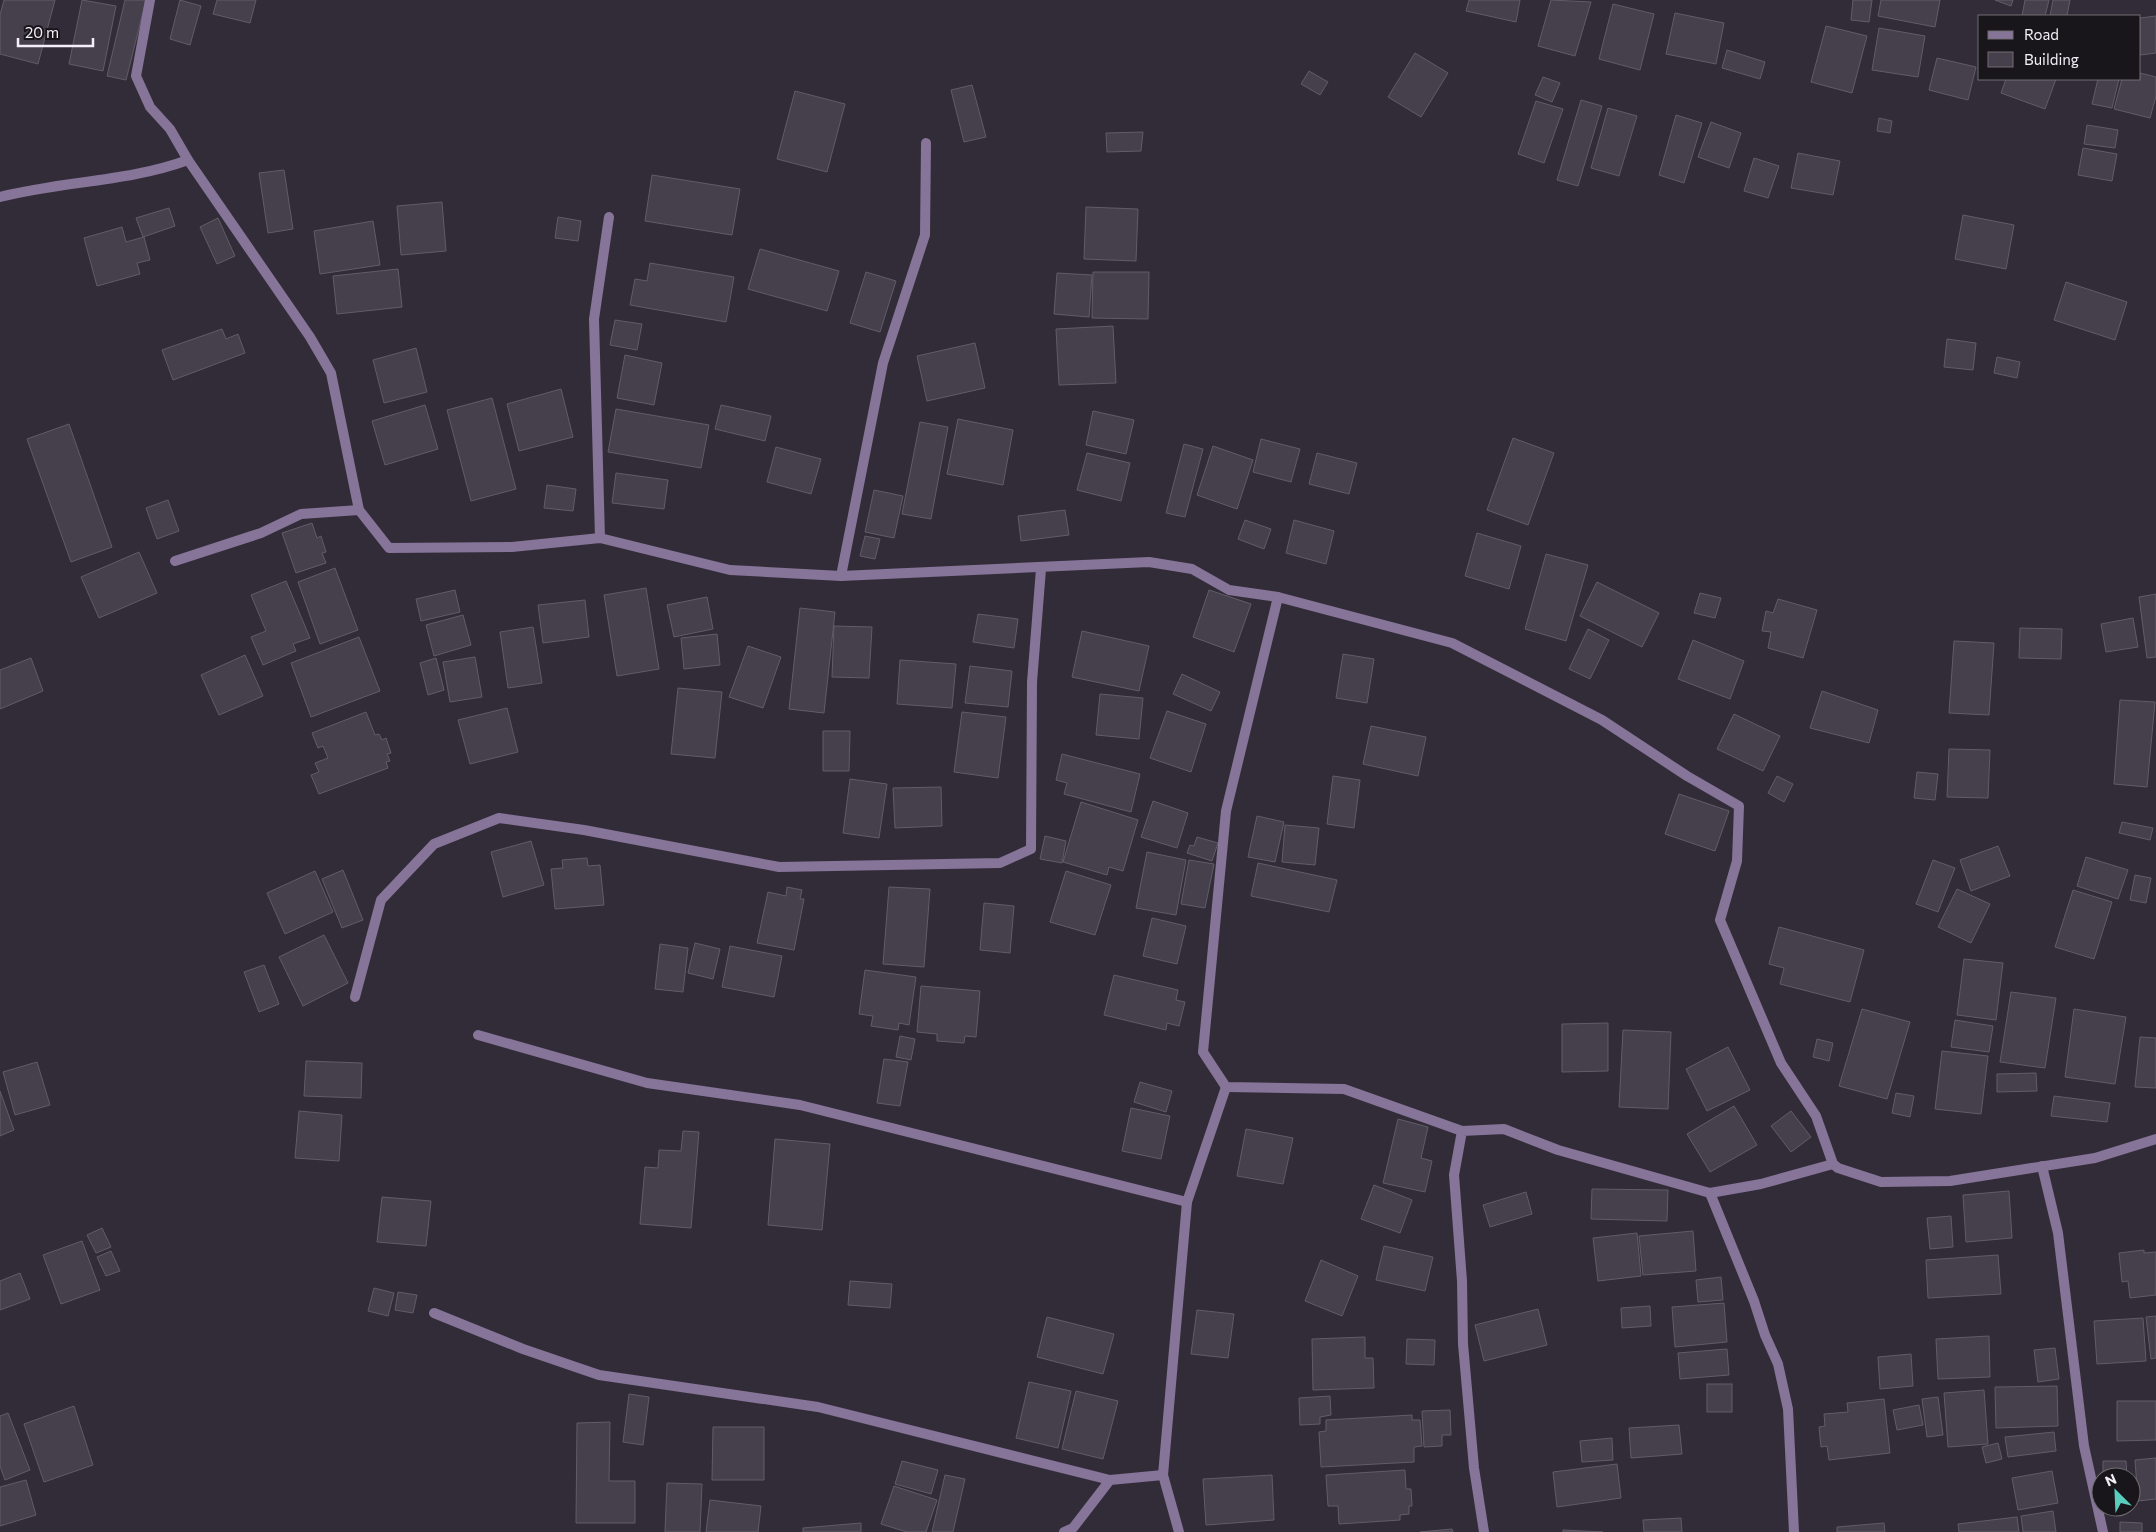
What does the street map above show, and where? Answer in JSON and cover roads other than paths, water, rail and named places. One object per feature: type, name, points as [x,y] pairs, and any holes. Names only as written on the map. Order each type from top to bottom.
[{"type":"street","points":[[150,0],[136,76],[150,107],[170,129],[188,160],[310,337],[331,373],[359,510],[389,548],[512,547],[600,538],[730,570],[841,576],[1041,569],[1149,562],[1192,569],[1229,590],[1278,597],[1452,643],[1602,720],[1687,776],[1740,806],[1737,861],[1720,920],[1781,1063],[1816,1116],[1833,1164],[1838,1168],[1881,1182],[1950,1181],[2095,1158],[2156,1139]]},
{"type":"street","points":[[841,576],[883,364],[925,235],[926,143]]},
{"type":"street","points":[[0,197],[36,188],[161,170],[188,160]]},
{"type":"street","points":[[600,538],[594,319],[609,217]]},
{"type":"street","points":[[175,561],[261,533],[300,514],[359,510]]},
{"type":"street","points":[[355,997],[381,900],[434,844],[499,818],[584,830],[779,867],[1000,863],[1031,849],[1032,682],[1041,569]]},
{"type":"street","points":[[1226,1087],[1203,1052],[1226,811],[1278,597]]},
{"type":"street","points":[[478,1036],[647,1083],[800,1104],[1187,1202]]},
{"type":"street","points":[[1226,1087],[1344,1089],[1462,1131],[1504,1128],[1558,1150],[1710,1193],[1761,1184],[1833,1164]]},
{"type":"street","points":[[1178,1532],[1163,1475],[1187,1202],[1226,1087]]},
{"type":"street","points":[[1462,1131],[1454,1175],[1462,1281],[1463,1344],[1474,1468],[1484,1532]]},
{"type":"street","points":[[2042,1166],[2058,1233],[2084,1446],[2103,1532]]},
{"type":"street","points":[[1710,1193],[1778,1364],[1788,1409],[1794,1532]]},
{"type":"street","points":[[434,1313],[523,1349],[599,1375],[818,1406],[1110,1480],[1163,1475]]},
{"type":"street","points":[[1064,1532],[1073,1528],[1110,1480]]}]
